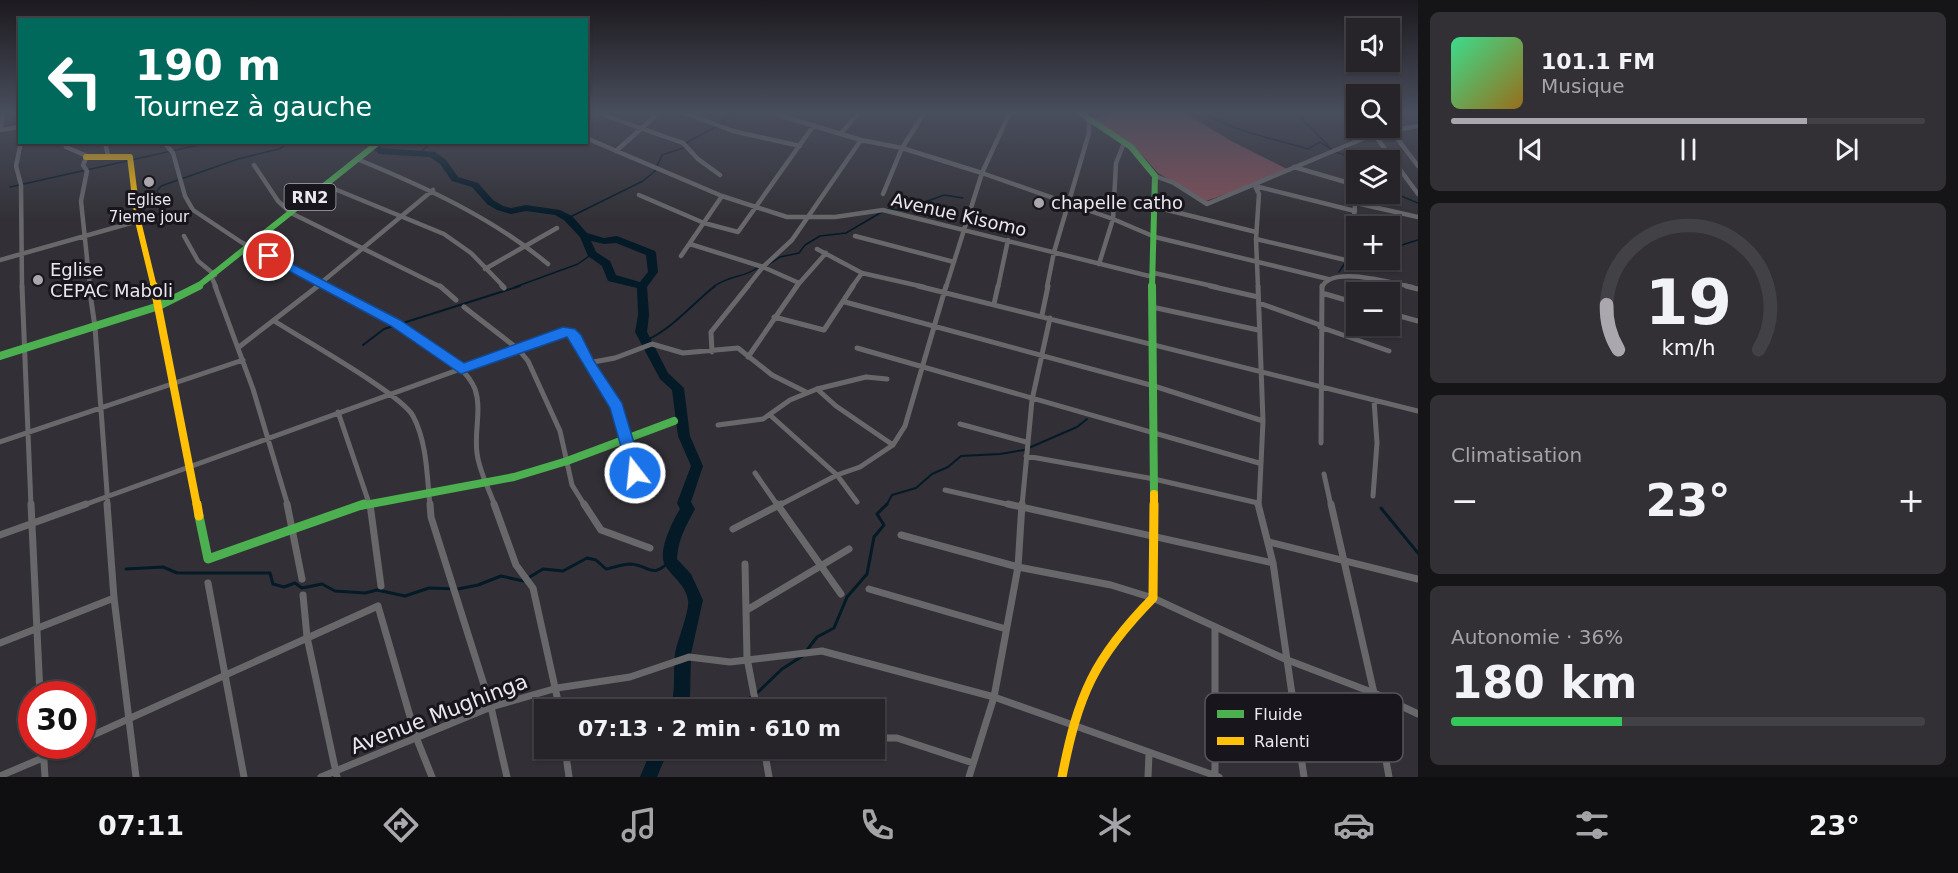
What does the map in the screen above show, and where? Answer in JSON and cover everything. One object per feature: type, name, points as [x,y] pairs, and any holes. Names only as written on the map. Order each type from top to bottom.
[{"type":"main road","name":"RN2","points":[[0,356],[159,306],[191,292],[371,148]]},
{"type":"main road","points":[[1062,777],[1073,723],[1086,682],[1117,633],[1153,598],[1152,307],[1155,176],[1152,168],[1130,148]]},
{"type":"main road","points":[[86,157],[130,157],[138,221],[159,306],[172,385],[208,559],[370,502],[427,490],[514,477],[567,461],[674,421]]},
{"type":"street","points":[[20,148],[16,166],[21,184],[23,349],[29,432],[39,681]]},
{"type":"street","points":[[69,148],[86,157],[83,165],[87,170],[81,201],[83,238],[95,327],[114,598],[136,777]]},
{"type":"street","points":[[106,148],[108,156]]},
{"type":"street","points":[[170,148],[173,152],[185,196],[193,210],[251,246],[324,283],[396,324],[456,363],[474,387],[478,402],[475,433],[477,457],[516,565],[527,581],[558,699]]},
{"type":"street","points":[[610,148],[722,196],[756,207]]},
{"type":"street","points":[[616,151],[619,148]]},
{"type":"street","points":[[689,148],[698,159],[720,175]]},
{"type":"street","points":[[639,195],[704,223],[738,232],[798,148]]},
{"type":"street","points":[[712,352],[711,332],[763,267],[792,240],[855,148]]},
{"type":"street","points":[[883,194],[902,148]]},
{"type":"street","points":[[903,148],[982,172],[1113,219],[1155,237],[1328,279]]},
{"type":"street","points":[[733,529],[837,474],[860,467],[893,445],[905,426],[963,228],[982,172],[993,148]]},
{"type":"street","points":[[969,777],[994,698],[1018,567],[1026,442],[1041,357],[1054,252],[1084,148]]},
{"type":"street","points":[[1099,264],[1113,219],[1116,163],[1122,148]]},
{"type":"street","points":[[1155,176],[1208,204],[1255,186],[1339,148]]},
{"type":"street","points":[[1384,148],[1418,194]]},
{"type":"street","points":[[1405,148],[1418,166]]},
{"type":"street","points":[[357,159],[433,190],[528,246],[548,264]]},
{"type":"street","points":[[254,165],[278,201],[291,213],[436,283],[456,300]]},
{"type":"street","points":[[1293,167],[1346,182]]},
{"type":"street","points":[[325,184],[444,234],[471,253],[504,288]]},
{"type":"street","points":[[1255,186],[1355,211]]},
{"type":"street","points":[[1255,186],[1259,194],[1256,236],[1263,421],[1258,503],[1273,562],[1290,693]]},
{"type":"street","points":[[239,347],[276,322],[324,283],[401,214],[433,190]]},
{"type":"street","points":[[681,256],[722,196]]},
{"type":"street","points":[[1155,207],[1350,261],[1356,204]]},
{"type":"street","points":[[1360,204],[1418,217]]},
{"type":"street","name":"Avenue Kisomo","points":[[756,207],[787,217],[809,218],[835,217],[877,210],[963,228],[1099,264],[1154,275]]},
{"type":"street","points":[[0,260],[138,221]]},
{"type":"street","points":[[485,269],[557,228]]},
{"type":"street","points":[[184,236],[198,261],[213,276],[239,347],[269,438],[295,530],[302,579]]},
{"type":"street","points":[[855,236],[954,262]]},
{"type":"street","points":[[994,304],[1008,240]]},
{"type":"street","points":[[690,244],[763,267],[799,283]]},
{"type":"street","points":[[817,249],[862,273],[1046,316],[1152,346],[1418,411]]},
{"type":"street","points":[[748,357],[799,283],[826,253]]},
{"type":"street","points":[[774,317],[824,330],[845,302],[862,273]]},
{"type":"street","points":[[1154,275],[1258,300],[1389,351]]},
{"type":"street","points":[[1321,443],[1322,285],[1328,279],[1338,276],[1378,279],[1418,290]]},
{"type":"street","points":[[1322,293],[1346,300]]},
{"type":"street","points":[[845,302],[1154,386],[1263,421]]},
{"type":"street","points":[[464,307],[518,349],[528,361],[560,430],[572,485],[601,530],[650,548]]},
{"type":"street","points":[[1152,307],[1258,330]]},
{"type":"street","points":[[1400,316],[1418,321]]},
{"type":"street","points":[[276,322],[390,394],[412,414],[424,449],[431,517],[491,707],[507,777]]},
{"type":"street","points":[[0,535],[563,332],[570,332],[577,338],[588,363],[617,407],[640,490]]},
{"type":"street","points":[[588,363],[615,358],[649,345],[666,351],[712,352],[738,348],[772,375],[806,392]]},
{"type":"street","points":[[857,348],[1032,400],[1259,463]]},
{"type":"street","points":[[0,442],[243,360]]},
{"type":"street","points":[[718,425],[763,419],[790,400],[817,389],[866,377],[887,379]]},
{"type":"street","points":[[817,389],[836,406],[893,445]]},
{"type":"street","points":[[1373,496],[1377,443],[1374,400]]},
{"type":"street","points":[[338,412],[370,502],[381,586]]},
{"type":"street","points":[[770,415],[837,474],[857,502]]},
{"type":"street","points":[[960,424],[1026,442]]},
{"type":"street","points":[[1026,456],[1154,479],[1258,503]]},
{"type":"street","points":[[755,473],[841,594]]},
{"type":"street","points":[[1324,474],[1347,563],[1374,693]]},
{"type":"street","points":[[945,490],[1273,562]]},
{"type":"street","points":[[901,535],[1018,567],[1112,585],[1153,598],[1285,659],[1374,693]]},
{"type":"street","points":[[1269,542],[1418,579]]},
{"type":"street","points":[[747,610],[849,549]]},
{"type":"street","points":[[745,564],[747,658],[755,699]]},
{"type":"street","points":[[208,583],[244,777]]},
{"type":"street","points":[[869,589],[1006,630]]},
{"type":"street","points":[[303,595],[307,638],[336,774]]},
{"type":"street","points":[[0,643],[114,598]]},
{"type":"street","points":[[96,735],[378,606],[416,737],[432,777]]},
{"type":"street","points":[[1215,627],[1216,693]]},
{"type":"street","points":[[747,658],[822,651],[994,698],[1073,723],[1149,754],[1217,776]]},
{"type":"street","name":"Avenue Mughinga","points":[[321,777],[336,774],[416,737],[491,707],[557,688],[630,677],[689,657],[730,662],[747,658]]},
{"type":"street","points":[[1403,707],[1418,714]]},
{"type":"street","points":[[885,738],[897,738],[973,763]]},
{"type":"street","points":[[1148,777],[1149,754]]},
{"type":"street","points":[[0,776],[38,759]]},
{"type":"street","points":[[43,759],[45,777]]},
{"type":"street","points":[[567,759],[569,777]]},
{"type":"street","points":[[766,759],[769,777]]},
{"type":"street","points":[[1302,762],[1304,777]]},
{"type":"street","points":[[1386,762],[1389,777]]},
{"type":"shaded area","points":[[1132,148],[1246,148],[1291,171],[1206,201],[1158,173],[1142,155]]},
{"type":"waterway","points":[[10,187],[184,148]]},
{"type":"waterway","points":[[155,217],[166,207],[157,191],[161,186],[238,159],[280,148]]},
{"type":"waterway","points":[[376,148],[379,151],[432,154],[443,162],[455,179],[475,185],[490,202],[500,208],[511,211],[526,208],[557,212],[568,218],[584,236]]},
{"type":"waterway","points":[[422,151],[425,148]]},
{"type":"waterway","points":[[568,218],[643,181],[655,171],[662,155],[682,148]]},
{"type":"waterway","points":[[1305,148],[1309,148]]},
{"type":"waterway","points":[[1330,148],[1346,155]]},
{"type":"waterway","points":[[768,265],[780,257],[799,253],[805,245],[820,236],[846,233],[887,209],[904,210],[944,195],[963,198]]},
{"type":"waterway","points":[[1400,196],[1418,203]]},
{"type":"waterway","points":[[584,236],[604,241],[617,239],[651,253],[653,272],[642,286]]},
{"type":"waterway","points":[[584,236],[592,254],[606,264],[612,278],[642,286]]},
{"type":"waterway","points":[[1400,246],[1418,240]]},
{"type":"waterway","points":[[515,287],[578,264],[592,254]]},
{"type":"waterway","points":[[1339,272],[1346,263]]},
{"type":"waterway","points":[[713,287],[759,267]]},
{"type":"waterway","points":[[363,345],[384,329],[520,286]]},
{"type":"waterway","points":[[642,286],[641,332],[664,376],[678,388],[684,436],[697,466],[684,503],[688,509],[674,534],[670,555],[670,561],[686,579],[696,600],[683,654],[681,699]]},
{"type":"waterway","points":[[647,340],[674,322],[715,286]]},
{"type":"waterway","points":[[886,506],[892,495],[916,488],[932,474],[948,467],[961,456],[1024,450],[1077,427],[1087,419]]},
{"type":"waterway","points":[[807,650],[817,637],[834,628],[847,597],[867,574],[874,537],[884,525],[877,514],[887,504]]},
{"type":"waterway","points":[[1381,508],[1418,553]]},
{"type":"waterway","points":[[126,569],[163,567],[177,573],[270,573],[273,584],[284,587],[295,583],[302,588],[322,584],[335,591],[365,593],[377,590],[405,596],[429,588],[458,589],[478,585],[501,576],[523,581],[543,569],[563,571],[587,558],[596,560],[606,569],[630,564],[654,571],[664,567],[670,561]]},
{"type":"waterway","points":[[756,694],[782,669],[804,655]]},
{"type":"waterway","points":[[648,777],[656,759]]},
{"type":"traffic: fast","points":[[0,356],[159,306],[191,292],[371,148]]},
{"type":"traffic: fast","points":[[1132,148],[1155,176],[1152,307],[1154,494]]},
{"type":"traffic: fast","points":[[199,516],[208,559],[370,502],[514,477],[567,461],[674,421]]},
{"type":"traffic: slow","points":[[86,157],[130,157],[138,221],[159,306],[199,516]]},
{"type":"traffic: slow","points":[[1062,777],[1074,721],[1090,678],[1114,640],[1153,598],[1154,494]]},
{"type":"place","name":"Eglise 7ieme jour","points":[[149,182]]},
{"type":"place","name":"chapelle catho","points":[[1039,203]]},
{"type":"place","name":"Eglise CEPAC Maboli","points":[[38,280]]},
{"type":"route","points":[[269,256],[324,283],[395,323],[456,363],[461,369],[563,332],[570,332],[577,338],[588,363],[617,407],[635,473]]}]
